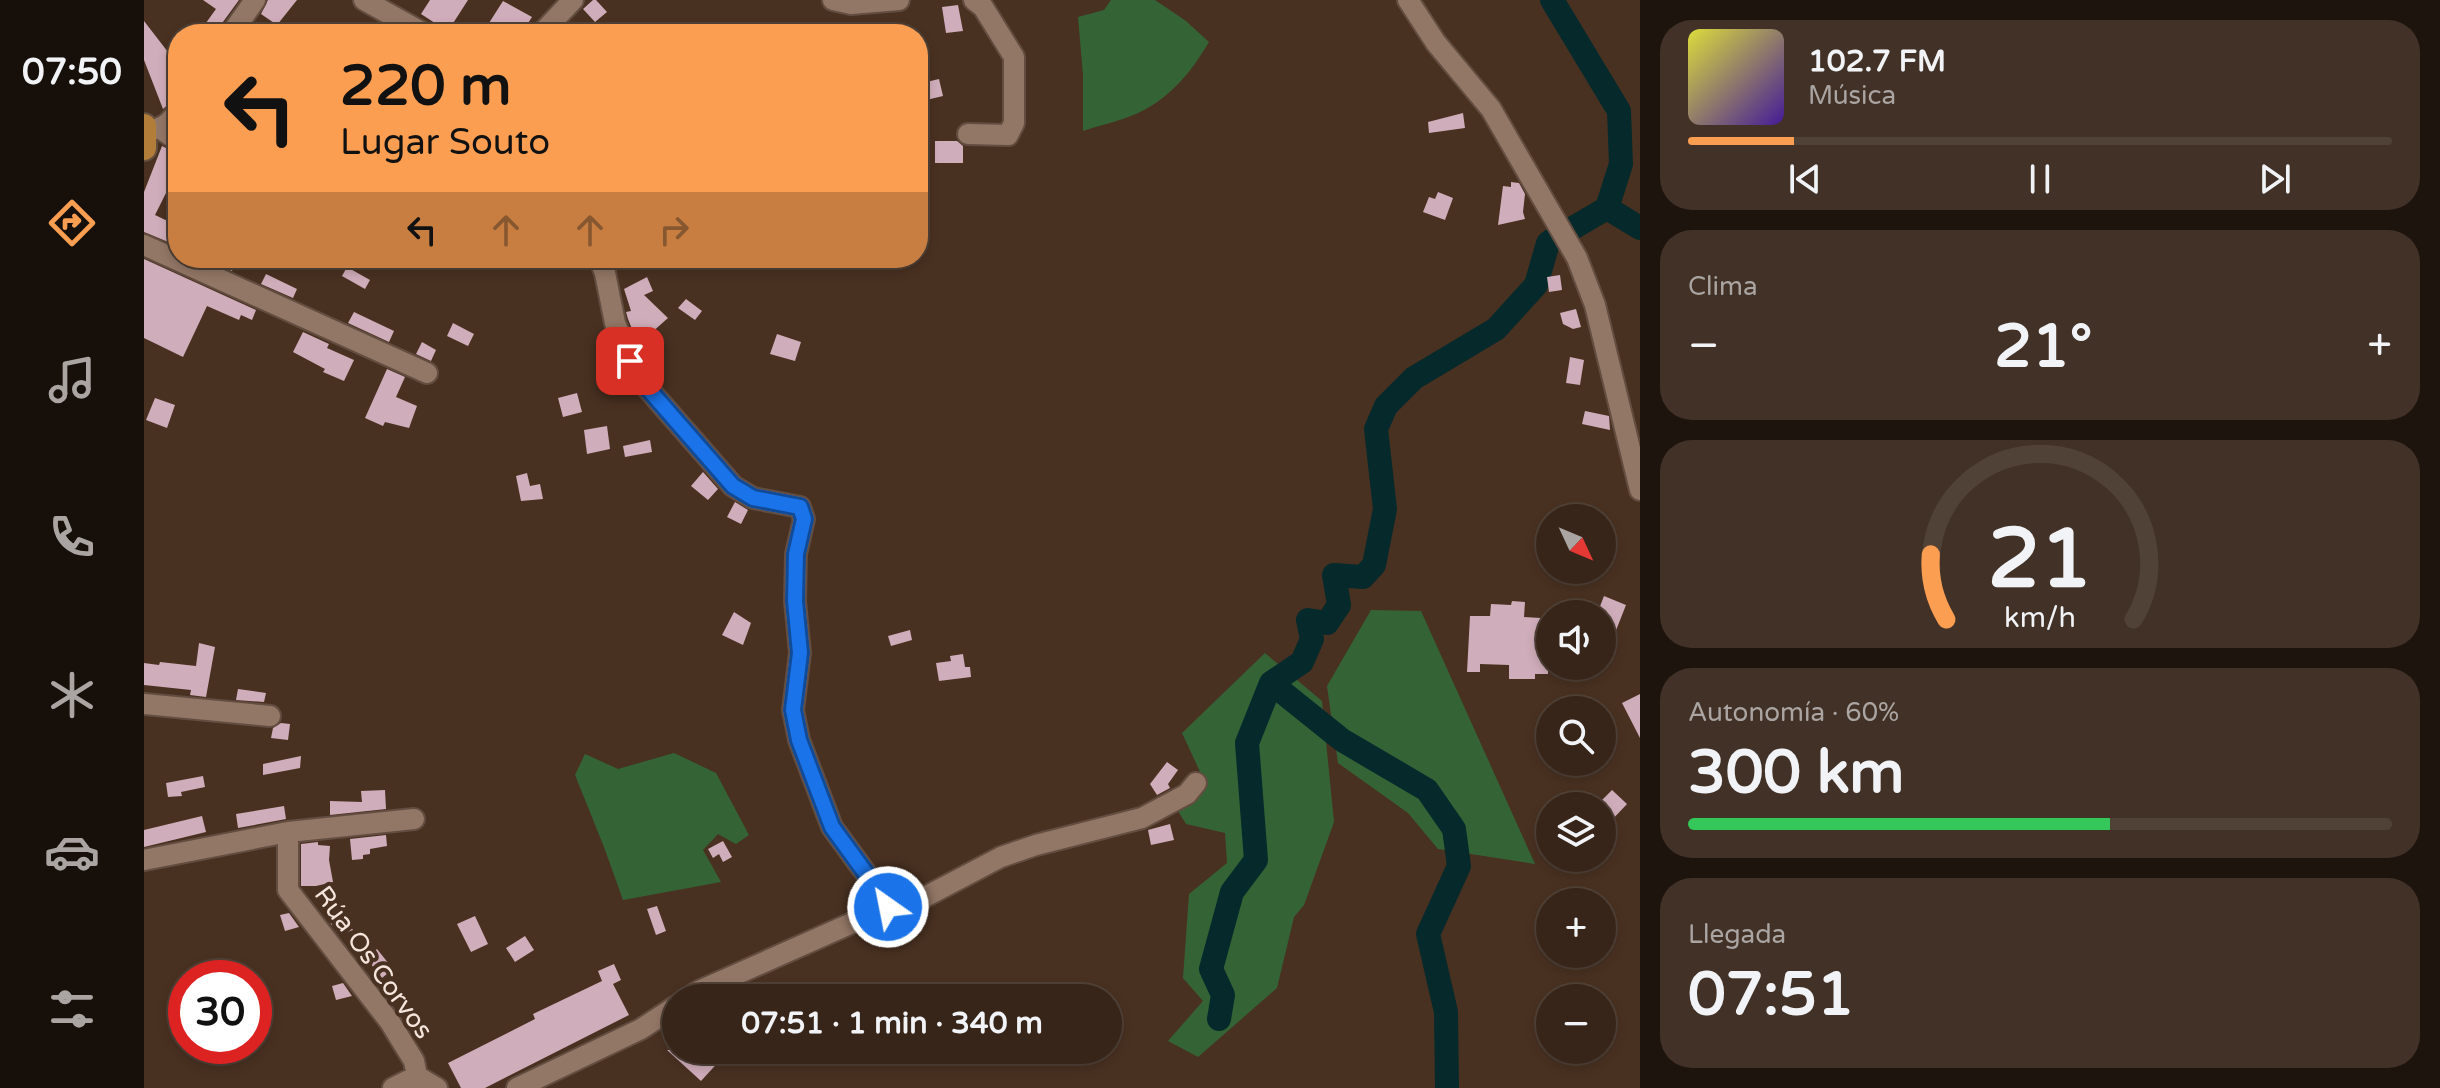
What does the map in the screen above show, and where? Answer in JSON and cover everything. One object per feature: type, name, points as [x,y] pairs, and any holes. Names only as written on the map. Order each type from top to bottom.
[{"type":"main road","points":[[144,148],[157,132]]},
{"type":"street","points":[[238,24],[255,0]]},
{"type":"street","points":[[364,0],[391,6],[413,24]]},
{"type":"street","points":[[550,24],[573,0]]},
{"type":"street","points":[[833,0],[851,4],[899,0]]},
{"type":"street","points":[[968,134],[1008,135],[1014,123],[1014,57],[983,7],[974,0]]},
{"type":"street","points":[[1408,0],[1436,43],[1491,109],[1577,258],[1595,305],[1640,490]]},
{"type":"street","points":[[144,245],[168,256]]},
{"type":"street","points":[[195,268],[427,373]]},
{"type":"street","points":[[603,268],[615,323],[637,376],[733,486],[753,498],[800,507],[804,519],[796,554],[795,601],[800,653],[793,710],[799,740],[832,827],[888,907]]},
{"type":"street","points":[[144,704],[270,716]]},
{"type":"street","points":[[715,984],[888,907],[921,899],[979,867],[1024,849],[1142,818],[1187,794],[1196,783]]},
{"type":"street","points":[[144,860],[288,832],[414,819]]},
{"type":"street","name":"Rúa Os Corvos","points":[[288,832],[288,890],[390,1022],[414,1061],[417,1076]]},
{"type":"street","points":[[517,1088],[546,1082],[662,1015]]},
{"type":"street","points":[[393,1088],[417,1076],[437,1088]]},
{"type":"green space","points":[[1111,0],[1155,0],[1186,21],[1209,42],[1196,62],[1164,97],[1130,117],[1083,131],[1083,75],[1078,17],[1104,10]]},
{"type":"green space","points":[[1371,610],[1421,611],[1535,864],[1438,849],[1408,813],[1338,763],[1327,686]]},
{"type":"green space","points":[[1265,653],[1322,701],[1334,822],[1304,905],[1294,917],[1277,988],[1198,1057],[1168,1041],[1203,1001],[1183,978],[1189,894],[1227,863],[1225,833],[1186,824],[1178,811],[1202,776],[1182,733]]},
{"type":"green space","points":[[674,753],[716,773],[749,835],[736,844],[718,834],[703,850],[721,882],[623,900],[575,775],[585,754],[618,769]]},
{"type":"building","points":[[203,0],[239,0],[221,24],[205,24],[216,9]]},
{"type":"building","points":[[268,0],[297,0],[278,24],[261,14]]},
{"type":"building","points":[[430,0],[468,0],[453,24],[436,24],[421,14]]},
{"type":"building","points":[[593,0],[607,12],[595,22],[583,9]]},
{"type":"building","points":[[503,1],[532,17],[527,24],[488,24]]},
{"type":"building","points":[[958,5],[963,31],[946,33],[942,7]]},
{"type":"building","points":[[144,21],[168,52],[168,105],[163,109],[144,60]]},
{"type":"building","points":[[939,79],[943,96],[928,100],[928,82]]},
{"type":"building","points":[[1463,113],[1465,128],[1429,133],[1428,122]]},
{"type":"building","points":[[935,141],[957,141],[963,146],[963,163],[935,163]]},
{"type":"building","points":[[162,146],[168,149],[168,189],[155,215],[168,221],[168,242],[144,232],[144,192]]},
{"type":"building","points":[[1511,182],[1519,183],[1525,194],[1525,219],[1498,225],[1503,186],[1511,187]]},
{"type":"building","points":[[1438,192],[1453,198],[1445,220],[1423,212],[1429,197],[1435,199]]},
{"type":"building","points":[[144,259],[256,310],[252,320],[241,315],[239,320],[207,306],[183,357],[144,338]]},
{"type":"building","points":[[349,268],[370,280],[365,289],[342,276]]},
{"type":"building","points":[[266,274],[297,289],[293,298],[261,284]]},
{"type":"building","points":[[1560,275],[1562,290],[1549,292],[1547,277]]},
{"type":"building","points":[[647,277],[653,291],[644,295],[668,318],[641,342],[656,363],[648,369],[628,319],[626,312],[631,311],[624,289]]},
{"type":"building","points":[[686,299],[702,311],[695,320],[678,308]]},
{"type":"building","points":[[1576,309],[1581,327],[1573,329],[1563,324],[1560,313]]},
{"type":"building","points":[[354,312],[394,331],[389,342],[348,323]]},
{"type":"building","points":[[453,323],[474,334],[468,346],[447,336]]},
{"type":"building","points":[[303,332],[329,344],[327,348],[354,360],[344,381],[323,372],[325,369],[293,352]]},
{"type":"building","points":[[777,334],[801,342],[795,361],[770,354]]},
{"type":"building","points":[[422,342],[436,350],[431,361],[416,354]]},
{"type":"building","points":[[1570,357],[1584,360],[1580,385],[1566,383]]},
{"type":"building","points":[[387,369],[405,377],[396,397],[417,406],[409,428],[385,422],[383,426],[365,418]]},
{"type":"building","points":[[577,393],[582,412],[563,417],[558,398]]},
{"type":"building","points":[[155,398],[175,405],[167,428],[146,420]]},
{"type":"building","points":[[1585,411],[1609,416],[1610,430],[1582,424]]},
{"type":"building","points":[[607,426],[610,449],[587,454],[584,430]]},
{"type":"building","points":[[650,440],[652,452],[625,457],[623,446]]},
{"type":"building","points":[[703,472],[718,489],[708,500],[691,486]]},
{"type":"building","points":[[527,473],[530,486],[540,484],[543,499],[521,501],[516,476]]},
{"type":"building","points":[[735,502],[748,510],[741,524],[727,517]]},
{"type":"building","points":[[1512,601],[1525,602],[1524,617],[1536,618],[1535,679],[1509,679],[1509,665],[1480,664],[1480,672],[1467,672],[1470,616],[1490,616],[1491,604],[1511,605]]},
{"type":"building","points":[[1616,601],[1626,605],[1616,630]]},
{"type":"building","points":[[734,612],[751,623],[743,645],[722,635]]},
{"type":"building","points":[[910,630],[912,640],[891,646],[888,636]]},
{"type":"building","points":[[199,643],[215,647],[206,697],[190,695],[191,690],[144,685],[144,663],[196,666]]},
{"type":"building","points":[[963,654],[971,677],[939,681],[936,663],[951,661],[950,656]]},
{"type":"building","points":[[238,689],[266,693],[264,702],[236,700]]},
{"type":"building","points":[[1640,694],[1640,738],[1622,703]]},
{"type":"building","points":[[281,723],[290,724],[288,740],[271,738],[273,728]]},
{"type":"building","points":[[301,756],[300,768],[263,775],[263,764]]},
{"type":"building","points":[[1167,762],[1178,770],[1168,784],[1170,788],[1157,795],[1150,784]]},
{"type":"building","points":[[203,776],[205,787],[181,792],[182,796],[168,797],[166,783]]},
{"type":"building","points":[[385,790],[386,809],[330,815],[330,801],[362,802],[361,791]]},
{"type":"building","points":[[1616,794],[1627,804],[1616,816]]},
{"type":"building","points":[[284,806],[286,819],[238,828],[236,814]]},
{"type":"building","points":[[202,816],[206,832],[144,847],[144,830]]},
{"type":"building","points":[[1170,824],[1174,840],[1151,845],[1148,830]]},
{"type":"building","points":[[386,835],[387,846],[370,849],[370,854],[363,855],[363,859],[352,860],[350,839]]},
{"type":"building","points":[[723,841],[732,857],[723,862],[719,854],[713,858],[708,849]]},
{"type":"building","points":[[318,842],[318,845],[330,846],[333,882],[301,886],[301,844]]},
{"type":"building","points":[[657,906],[666,931],[656,935],[647,909]]},
{"type":"building","points":[[338,912],[353,930],[339,935],[328,920]]},
{"type":"building","points":[[289,913],[299,927],[285,931],[280,915]]},
{"type":"building","points":[[475,916],[488,944],[471,952],[457,924]]},
{"type":"building","points":[[525,936],[534,950],[515,962],[506,948]]},
{"type":"building","points":[[377,949],[393,969],[382,978],[366,958]]},
{"type":"building","points":[[614,964],[621,980],[613,984],[629,1015],[485,1088],[461,1088],[448,1063],[535,1019],[533,1014],[602,981],[598,971]]},
{"type":"building","points":[[343,983],[352,996],[336,1000],[332,986]]},
{"type":"building","points":[[682,1064],[717,1064],[701,1081]]},
{"type":"waterway","points":[[1552,0],[1619,111],[1621,164],[1607,208],[1640,228]]},
{"type":"waterway","points":[[1573,228],[1607,208]]},
{"type":"waterway","points":[[1219,1019],[1223,995],[1211,969],[1232,892],[1256,860],[1247,743],[1271,683],[1302,662],[1312,639],[1308,620],[1327,623],[1339,605],[1334,575],[1363,577],[1374,565],[1385,509],[1376,429],[1386,406],[1414,378],[1496,329],[1536,285],[1548,243],[1552,240]]},
{"type":"waterway","points":[[1271,683],[1342,740],[1427,790],[1454,829],[1459,866],[1428,934],[1446,1012],[1447,1088]]},
{"type":"route","points":[[630,361],[637,376],[733,486],[753,498],[800,507],[804,519],[796,554],[795,601],[800,653],[793,710],[799,740],[832,827],[888,907]]}]
